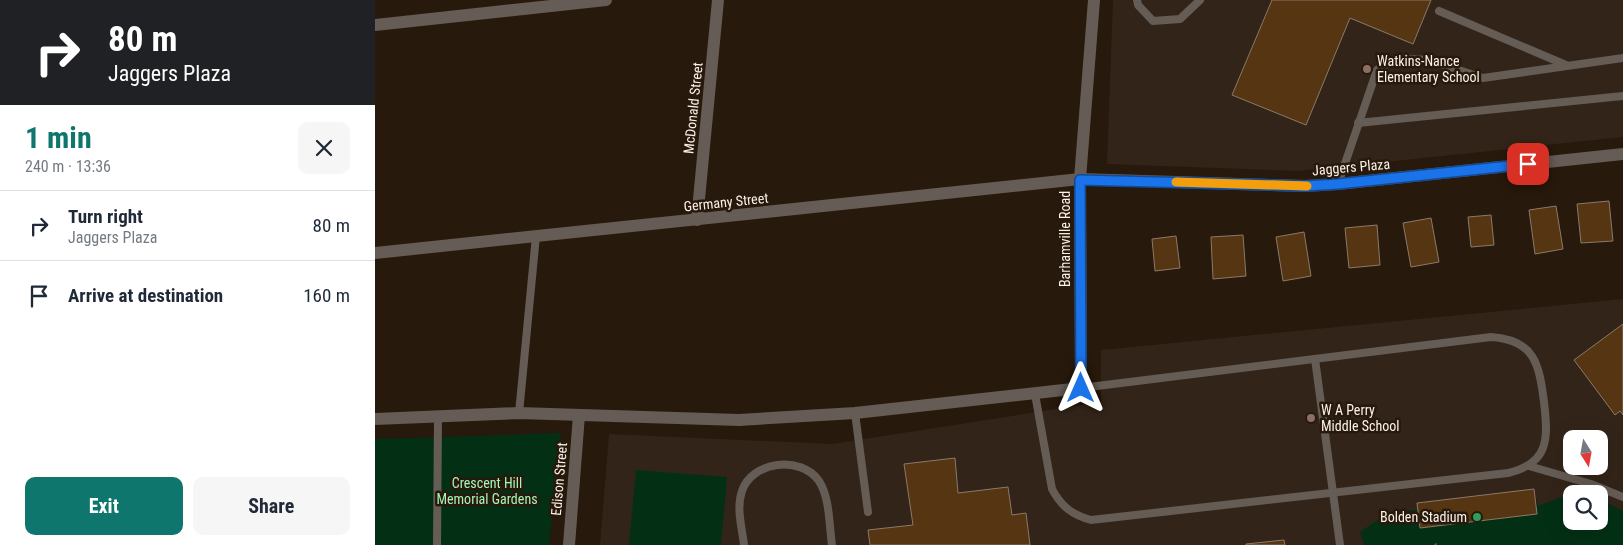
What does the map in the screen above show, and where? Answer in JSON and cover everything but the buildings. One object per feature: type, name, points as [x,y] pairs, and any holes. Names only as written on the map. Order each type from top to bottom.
[{"type":"street","points":[[375,25],[606,0]]},
{"type":"street","name":"McDonald Street","points":[[697,220],[719,0]]},
{"type":"street","name":"Barhamville Road","points":[[1081,388],[1080,180],[1094,0]]},
{"type":"street","name":"Jaggers Plaza","points":[[1080,180],[1305,186],[1623,154]]},
{"type":"street","name":"Germany Street","points":[[375,253],[1080,180]]},
{"type":"street","points":[[375,419],[519,414],[739,420],[855,413],[1081,388]]},
{"type":"street","name":"Edison Street","points":[[569,545],[579,415]]},
{"type":"lane","points":[[1137,0],[1138,5],[1153,21],[1180,19],[1200,0]]},
{"type":"lane","points":[[1439,11],[1568,66]]},
{"type":"lane","points":[[1338,184],[1377,70],[1397,58],[1428,60],[1483,78],[1623,58]]},
{"type":"lane","points":[[1358,123],[1623,96]]},
{"type":"lane","points":[[519,414],[535,236]]},
{"type":"lane","points":[[1035,394],[1052,489],[1058,502],[1079,517],[1091,520],[1508,474],[1529,466],[1545,444],[1548,432],[1540,372],[1536,360],[1528,351],[1515,342],[1504,338],[1491,337],[1081,388]]},
{"type":"lane","points":[[1315,359],[1340,545]]},
{"type":"lane","points":[[855,413],[868,512]]},
{"type":"lane","points":[[437,545],[438,418]]},
{"type":"lane","points":[[744,545],[739,502],[742,489],[749,479],[761,469],[777,464],[793,465],[806,470],[818,480],[825,493],[832,545]]},
{"type":"lane","points":[[1529,466],[1591,484],[1623,497]]},
{"type":"shaded area","name":"Watkins-Nance Elementary School","points":[[1113,0],[1623,0],[1623,137],[1298,171],[1107,164]]},
{"type":"shaded area","name":"W A Perry Middle School","points":[[1623,299],[1623,545],[600,545],[609,434],[832,444],[1101,402],[1101,350]]},
{"type":"green space","name":"Crescent Hill Memorial Gardens","points":[[561,433],[549,545],[375,545],[375,439]]},
{"type":"green space","points":[[636,470],[727,477],[721,545],[629,545]]},
{"type":"green space","name":"Bolden Stadium","points":[[1536,497],[1538,506],[1563,497],[1563,530],[1608,530],[1608,504],[1623,511],[1623,545],[1364,545],[1360,532],[1388,513]]},
{"type":"slow traffic","points":[[1176,182],[1307,186]]},
{"type":"place","name":"Watkins-Nance Elementary School","points":[[1367,69]]},
{"type":"place","name":"W A Perry Middle School","points":[[1311,418]]},
{"type":"place","name":"Bolden Stadium","points":[[1477,517]]},
{"type":"route","points":[[1081,388],[1080,180],[1305,186],[1528,164]]}]
